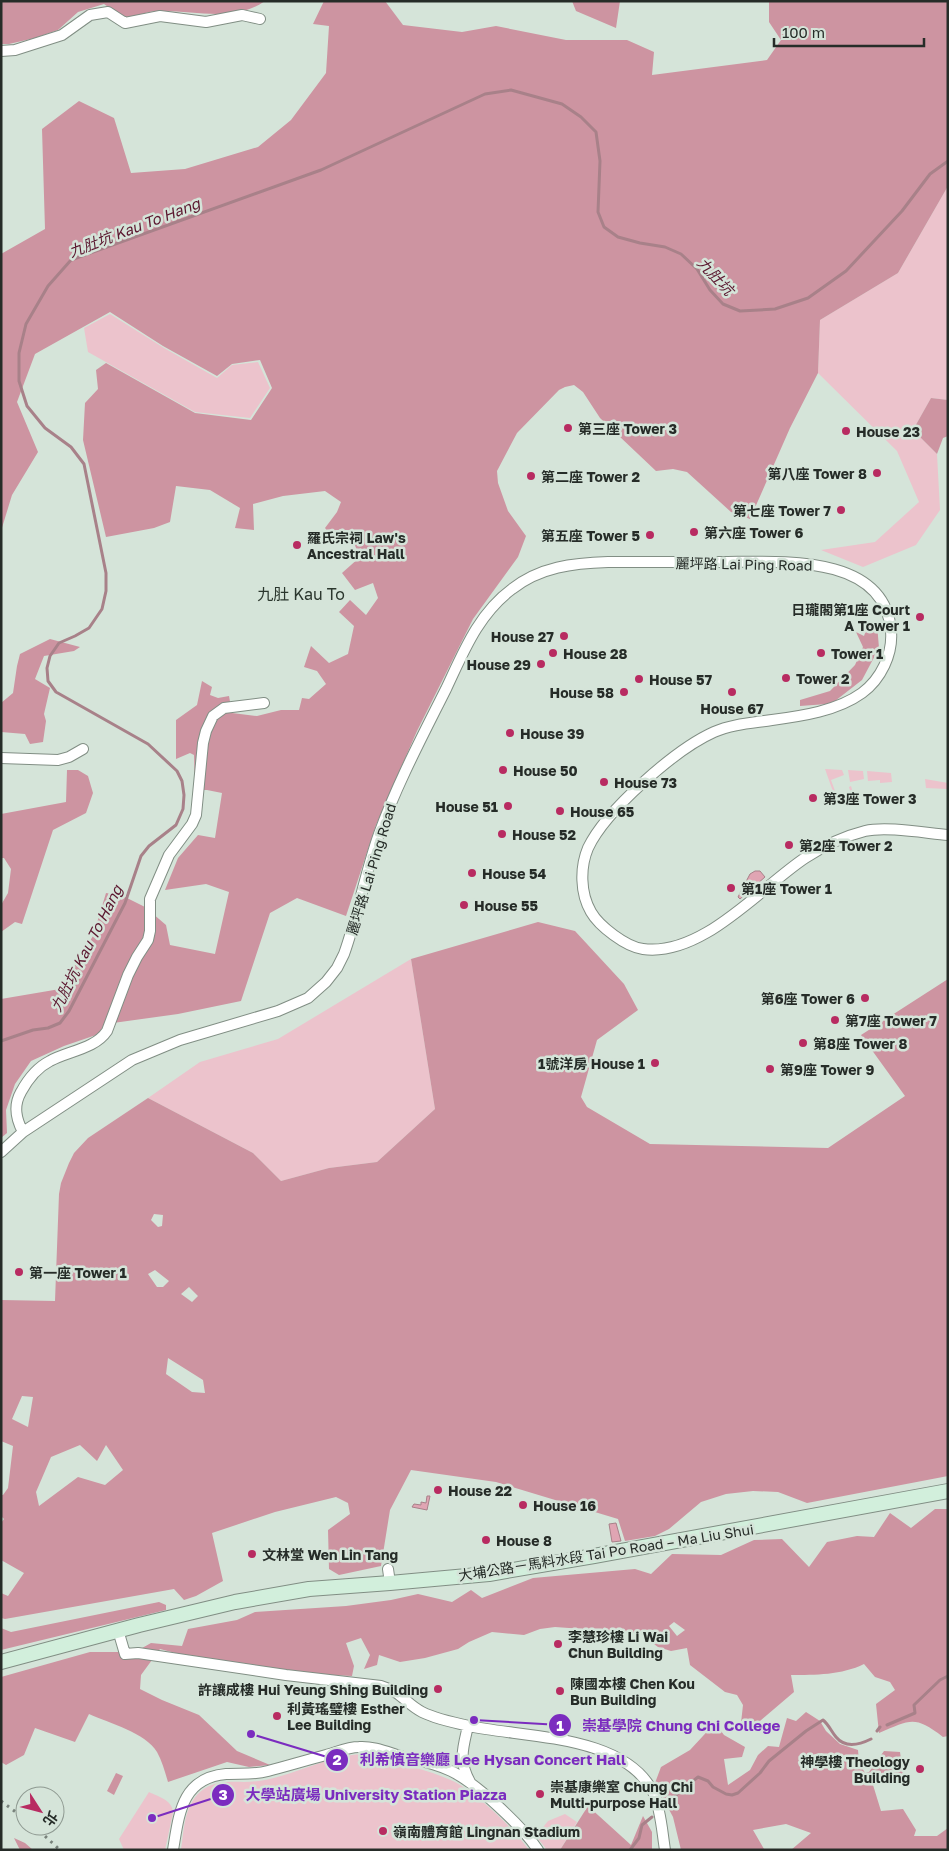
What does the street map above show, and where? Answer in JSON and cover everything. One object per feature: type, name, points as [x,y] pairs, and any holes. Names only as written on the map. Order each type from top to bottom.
[{"type":"main road","name":"大埔公路－馬料水段 Tai Po Road – Ma Liu Shui","points":[[1,1662],[118,1630],[235,1602],[310,1589],[489,1574],[948,1491]]},
{"type":"street","points":[[1,51],[15,50],[62,35],[90,15],[108,12],[125,23],[160,16],[206,22],[242,15],[260,19]]},
{"type":"street","name":"麗坪路 Lai Ping Road","points":[[1,1152],[23,1132],[132,1060],[180,1040],[291,1006],[308,998],[322,988],[337,968],[347,946],[374,849],[391,802],[473,633],[494,605],[512,589],[533,576],[557,567],[580,563],[608,562],[787,562],[824,566],[852,576],[870,588],[882,602],[891,629],[890,645],[885,664],[877,679],[864,692],[847,702],[828,709],[774,720],[740,724],[715,731],[690,745],[664,765],[618,807],[602,826],[588,850],[582,870],[586,900],[591,913],[612,934],[641,949],[671,947],[688,942],[727,920],[806,858],[830,844],[866,831],[888,830],[948,836]]},
{"type":"street","points":[[23,1132],[15,1111],[19,1095],[33,1073],[49,1061],[95,1043],[103,1038],[107,1031],[136,957],[148,940],[150,931],[150,899],[169,856],[192,824],[196,815],[203,743],[206,731],[214,716],[224,708],[264,703]]},
{"type":"street","points":[[1,758],[58,760],[69,757],[83,749]]},
{"type":"street","points":[[388,1569],[390,1583]]},
{"type":"street","points":[[118,1630],[125,1654],[138,1653],[286,1675],[381,1686],[393,1689],[421,1712],[468,1726],[570,1742],[592,1748],[627,1763],[644,1779],[653,1793],[659,1810],[665,1850]]},
{"type":"street","points":[[468,1726],[461,1756],[464,1770],[470,1783]]},
{"type":"street","points":[[172,1850],[183,1801],[195,1787],[211,1777],[265,1772],[352,1748],[375,1749],[442,1767],[470,1783],[520,1828],[538,1850]]},
{"type":"street","points":[[442,1767],[452,1765],[461,1756]]},
{"type":"shaded area","points":[[1,1],[265,1],[253,8],[227,14],[155,11],[125,19],[104,4],[78,12],[58,30],[35,38],[1,44]]},
{"type":"shaded area","points":[[324,1],[385,1],[403,25],[462,32],[496,26],[566,40],[627,40],[654,52],[652,75],[767,60],[781,40],[769,22],[769,1],[948,1],[948,186],[898,273],[820,320],[818,373],[790,428],[750,519],[731,512],[687,472],[673,469],[656,471],[600,418],[583,392],[574,385],[559,390],[517,433],[497,471],[498,483],[508,511],[526,536],[518,557],[473,619],[417,731],[376,825],[346,916],[297,898],[270,913],[241,1001],[178,1014],[113,1023],[96,1035],[64,1046],[31,1061],[15,1084],[6,1110],[7,1133],[1,1138],[1,999],[60,989],[93,936],[106,893],[123,896],[145,907],[166,925],[170,945],[215,954],[229,892],[206,884],[165,890],[178,858],[198,835],[215,838],[222,793],[195,790],[194,755],[190,753],[176,759],[176,720],[197,705],[202,681],[212,687],[210,695],[218,698],[229,696],[232,713],[257,716],[281,710],[299,710],[302,698],[309,699],[326,684],[317,671],[304,667],[311,646],[329,663],[348,654],[354,626],[339,612],[350,600],[366,615],[378,598],[373,583],[355,590],[342,573],[360,557],[353,541],[333,538],[325,528],[337,512],[341,502],[325,491],[283,496],[253,504],[254,530],[235,528],[240,508],[210,490],[176,486],[170,522],[154,528],[106,537],[83,440],[85,403],[98,389],[96,370],[106,363],[195,413],[251,420],[272,388],[260,360],[232,364],[217,376],[163,346],[110,312],[35,354],[17,402],[38,452],[12,495],[1,531],[1,254],[45,229],[42,129],[79,101],[114,118],[131,173],[185,169],[258,147],[291,120],[326,73],[329,26],[313,24]]},
{"type":"shaded area","points":[[572,1],[620,1],[616,28],[576,11]]},
{"type":"shaded area","points":[[948,186],[948,400],[931,398],[913,430],[937,454],[940,510],[916,545],[863,567],[821,550],[875,542],[919,502],[897,451],[818,373],[820,320],[898,273]]},
{"type":"shaded area","points":[[110,314],[217,378],[232,365],[258,362],[270,388],[250,418],[195,412],[88,352],[84,328]]},
{"type":"shaded area","points":[[931,398],[948,400],[948,436],[943,438],[937,454],[913,430]]},
{"type":"shaded area","points":[[868,624],[877,624],[879,648],[862,680],[835,701],[827,704],[800,706],[800,700],[830,691],[855,665],[863,647],[856,632],[864,636]]},
{"type":"shaded area","points":[[50,639],[80,647],[74,651],[44,656],[35,679],[50,688],[44,714],[46,721],[43,742],[30,744],[25,734],[1,732],[1,703],[13,693],[20,654]]},
{"type":"shaded area","points":[[825,769],[842,770],[844,775],[831,780],[838,799],[851,794],[849,787],[851,786],[854,796],[837,803]]},
{"type":"shaded area","points":[[67,770],[78,770],[88,776],[93,793],[86,813],[53,830],[22,924],[15,922],[1,932],[1,905],[8,893],[11,869],[4,858],[1,858],[1,814],[66,802]]},
{"type":"shaded area","points":[[848,770],[863,771],[864,779],[850,782]]},
{"type":"shaded area","points":[[867,771],[891,773],[892,782],[868,781]]},
{"type":"shaded area","points":[[925,779],[948,783],[948,792],[947,789],[926,788]]},
{"type":"shaded area","points":[[760,871],[765,877],[740,899],[738,897],[750,874]]},
{"type":"shaded area","points":[[538,922],[575,931],[624,984],[638,1010],[597,1040],[581,1097],[587,1107],[650,1144],[828,1148],[905,1096],[861,1035],[948,979],[948,1476],[807,1503],[778,1492],[753,1491],[726,1494],[701,1502],[669,1529],[655,1536],[625,1541],[618,1519],[496,1482],[411,1470],[390,1510],[381,1566],[339,1575],[329,1569],[328,1530],[350,1514],[348,1503],[336,1497],[275,1512],[212,1533],[223,1581],[196,1596],[184,1600],[174,1589],[5,1619],[1,1618],[1,1593],[8,1596],[24,1573],[1,1560],[1,1523],[4,1519],[1,1516],[1,1495],[8,1488],[13,1446],[1,1441],[1,1300],[55,1301],[59,1194],[61,1183],[74,1153],[88,1138],[148,1098],[253,1153],[281,1181],[329,1168],[377,1162],[435,1109],[411,959]],"holes":[[[154,1214],[163,1215],[162,1226],[158,1227],[151,1220]],[[155,1270],[169,1281],[163,1287],[157,1287],[148,1274]],[[189,1287],[198,1296],[192,1302],[181,1294]],[[168,1358],[203,1380],[205,1393],[192,1392],[166,1374]],[[22,1396],[33,1397],[28,1427],[12,1419]],[[80,1445],[97,1461],[106,1445],[123,1470],[105,1485],[78,1477],[39,1506],[36,1492],[51,1457]]]},
{"type":"shaded area","points":[[411,959],[435,1109],[377,1162],[329,1168],[281,1181],[253,1153],[148,1098],[200,1062],[278,1039]]},
{"type":"shaded area","points":[[427,1496],[430,1496],[427,1510],[412,1507],[414,1504],[421,1505],[421,1502],[426,1503]]},
{"type":"shaded area","points":[[935,1509],[948,1509],[948,1736],[943,1737],[925,1725],[912,1722],[898,1725],[879,1733],[876,1704],[895,1690],[890,1682],[875,1677],[864,1664],[838,1672],[791,1675],[794,1692],[753,1727],[741,1723],[743,1705],[737,1695],[725,1692],[690,1665],[687,1648],[671,1651],[658,1647],[639,1633],[555,1627],[540,1629],[524,1635],[492,1632],[458,1649],[425,1658],[400,1662],[379,1655],[377,1665],[364,1669],[370,1655],[361,1638],[346,1643],[354,1666],[352,1676],[271,1672],[206,1661],[160,1649],[141,1675],[140,1689],[199,1715],[237,1751],[270,1765],[249,1767],[227,1762],[168,1782],[157,1752],[152,1745],[136,1734],[89,1714],[75,1742],[35,1728],[24,1755],[6,1765],[1,1762],[1,1677],[90,1652],[135,1652],[151,1643],[182,1646],[188,1629],[237,1620],[255,1612],[346,1606],[418,1594],[452,1602],[471,1590],[482,1598],[533,1578],[635,1569],[651,1574],[672,1554],[721,1555],[754,1540],[782,1539],[809,1567],[827,1542],[857,1536],[874,1537],[890,1513],[911,1528]],"holes":[[[674,1622],[685,1630],[677,1636],[669,1626]]]},
{"type":"shaded area","points":[[616,1523],[621,1541],[612,1542],[609,1524]]},
{"type":"shaded area","points":[[159,1602],[166,1605],[166,1610],[1,1650],[1,1628],[11,1632]]},
{"type":"shaded area","points":[[806,1712],[820,1721],[826,1731],[840,1744],[858,1750],[859,1762],[865,1773],[869,1772],[884,1751],[900,1752],[903,1774],[873,1785],[881,1811],[903,1809],[916,1830],[914,1836],[937,1836],[948,1828],[948,1850],[791,1850],[811,1833],[786,1824],[753,1830],[764,1849],[681,1850],[673,1817],[655,1783],[661,1767],[690,1750],[715,1723],[724,1735],[745,1747],[742,1757],[724,1759],[728,1785],[750,1770],[758,1755],[768,1746],[779,1747],[787,1718],[796,1721]]},
{"type":"shaded area","points":[[360,1754],[415,1768],[455,1782],[495,1813],[529,1850],[181,1850],[188,1811],[195,1798],[207,1787],[228,1782],[251,1782],[272,1779],[334,1759]]},
{"type":"shaded area","points":[[116,1773],[123,1776],[114,1795],[107,1791]]},
{"type":"shaded area","points":[[149,1792],[171,1805],[173,1813],[165,1850],[124,1850],[119,1839]]},
{"type":"shaded area","points":[[588,1806],[631,1845],[643,1816],[652,1832],[652,1850],[560,1850]]},
{"type":"shaded area","points":[[565,1814],[577,1822],[560,1850],[547,1850],[536,1836],[548,1821]]},
{"type":"shaded area","points":[[14,1838],[25,1843],[33,1850],[20,1850]]},
{"type":"waterway","name":"九肚坑 Kau To Hang","points":[[1,1041],[60,1023],[69,1011],[125,903],[141,856],[149,846],[176,825],[183,809],[182,781],[177,771],[148,744],[56,692],[48,681],[47,668],[50,656],[59,643],[89,628],[102,609],[106,591],[106,573],[84,464],[71,447],[45,428],[27,406],[19,381],[19,353],[26,324],[48,286],[71,260],[321,170],[485,94],[511,90],[562,104],[581,117],[596,132],[600,161],[598,212],[604,227],[618,237],[665,247],[681,254],[697,269],[710,290],[723,304],[740,311],[775,309],[808,298],[846,271],[902,211],[930,174],[948,161]]},
{"type":"waterway","points":[[887,1725],[915,1713],[914,1705],[940,1680],[948,1676]]},
{"type":"waterway","points":[[663,1810],[678,1793],[698,1777],[708,1781],[713,1787],[726,1794],[738,1793],[760,1773],[769,1761],[806,1731],[823,1720],[836,1737],[844,1743],[857,1744],[871,1739]]},
{"type":"waterway","points":[[877,1731],[880,1727]]},
{"type":"waterway","points":[[630,1850],[639,1838],[642,1825],[652,1817]]},
{"type":"railway","points":[[1,1801],[15,1812]]},
{"type":"railway","points":[[45,1836],[60,1850]]},
{"type":"place","name":"第三座 Tower 3","points":[[568,428]]},
{"type":"place","name":"House 23","points":[[846,431]]},
{"type":"place","name":"第八座 Tower 8","points":[[877,473]]},
{"type":"place","name":"第二座 Tower 2","points":[[531,476]]},
{"type":"place","name":"第七座 Tower 7","points":[[841,510]]},
{"type":"place","name":"第六座 Tower 6","points":[[694,532]]},
{"type":"place","name":"第五座 Tower 5","points":[[650,535]]},
{"type":"place","name":"羅氏宗祠 Law's Ancestral Hall","points":[[297,545]]},
{"type":"place","name":"日瓏閣第1座 Court A Tower 1","points":[[920,617]]},
{"type":"place","name":"House 27","points":[[564,636]]},
{"type":"place","name":"House 28","points":[[553,653]]},
{"type":"place","name":"Tower 1","points":[[821,653]]},
{"type":"place","name":"House 29","points":[[541,664]]},
{"type":"place","name":"Tower 2","points":[[786,678]]},
{"type":"place","name":"House 57","points":[[639,679]]},
{"type":"place","name":"House 58","points":[[624,692]]},
{"type":"place","name":"House 67","points":[[732,692]]},
{"type":"place","name":"House 39","points":[[510,733]]},
{"type":"place","name":"House 50","points":[[503,770]]},
{"type":"place","name":"House 73","points":[[604,782]]},
{"type":"place","name":"第3座 Tower 3","points":[[813,798]]},
{"type":"place","name":"House 51","points":[[508,806]]},
{"type":"place","name":"House 65","points":[[560,811]]},
{"type":"place","name":"House 52","points":[[502,834]]},
{"type":"place","name":"第2座 Tower 2","points":[[789,845]]},
{"type":"place","name":"House 54","points":[[472,873]]},
{"type":"place","name":"第1座 Tower 1","points":[[731,888]]},
{"type":"place","name":"House 55","points":[[464,905]]},
{"type":"place","name":"第6座 Tower 6","points":[[865,998]]},
{"type":"place","name":"第7座 Tower 7","points":[[835,1020]]},
{"type":"place","name":"第8座 Tower 8","points":[[803,1043]]},
{"type":"place","name":"1號洋房 House 1","points":[[655,1063]]},
{"type":"place","name":"第9座 Tower 9","points":[[770,1069]]},
{"type":"place","name":"第一座 Tower 1","points":[[19,1272]]},
{"type":"place","name":"House 22","points":[[438,1490]]},
{"type":"place","name":"House 16","points":[[523,1505]]},
{"type":"place","name":"House 8","points":[[486,1540]]},
{"type":"place","name":"文林堂 Wen Lin Tang","points":[[252,1554]]},
{"type":"place","name":"李慧珍樓 Li Wai Chun Building","points":[[558,1644]]},
{"type":"place","name":"許讓成樓 Hui Yeung Shing Building","points":[[438,1689]]},
{"type":"place","name":"陳國本樓 Chen Kou Bun Building","points":[[560,1691]]},
{"type":"place","name":"利黃瑤璧樓 Esther Lee Building","points":[[277,1716]]},
{"type":"place","name":"崇基學院 Chung Chi College","points":[[474,1720]]},
{"type":"place","name":"利希慎音樂廳 Lee Hysan Concert Hall","points":[[251,1734]]},
{"type":"place","name":"神學樓 Theology Building","points":[[920,1769]]},
{"type":"place","name":"崇基康樂室 Chung Chi Multi-purpose Hall","points":[[540,1794]]},
{"type":"place","name":"大學站廣場 University Station Piazza","points":[[152,1818]]},
{"type":"place","name":"嶺南體育館 Lingnan Stadium","points":[[383,1831]]},
{"type":"district","name":"九肚 Kau To","points":[[301,594]]},
{"type":"water label","name":"九肚坑","points":[[716,276]]}]
